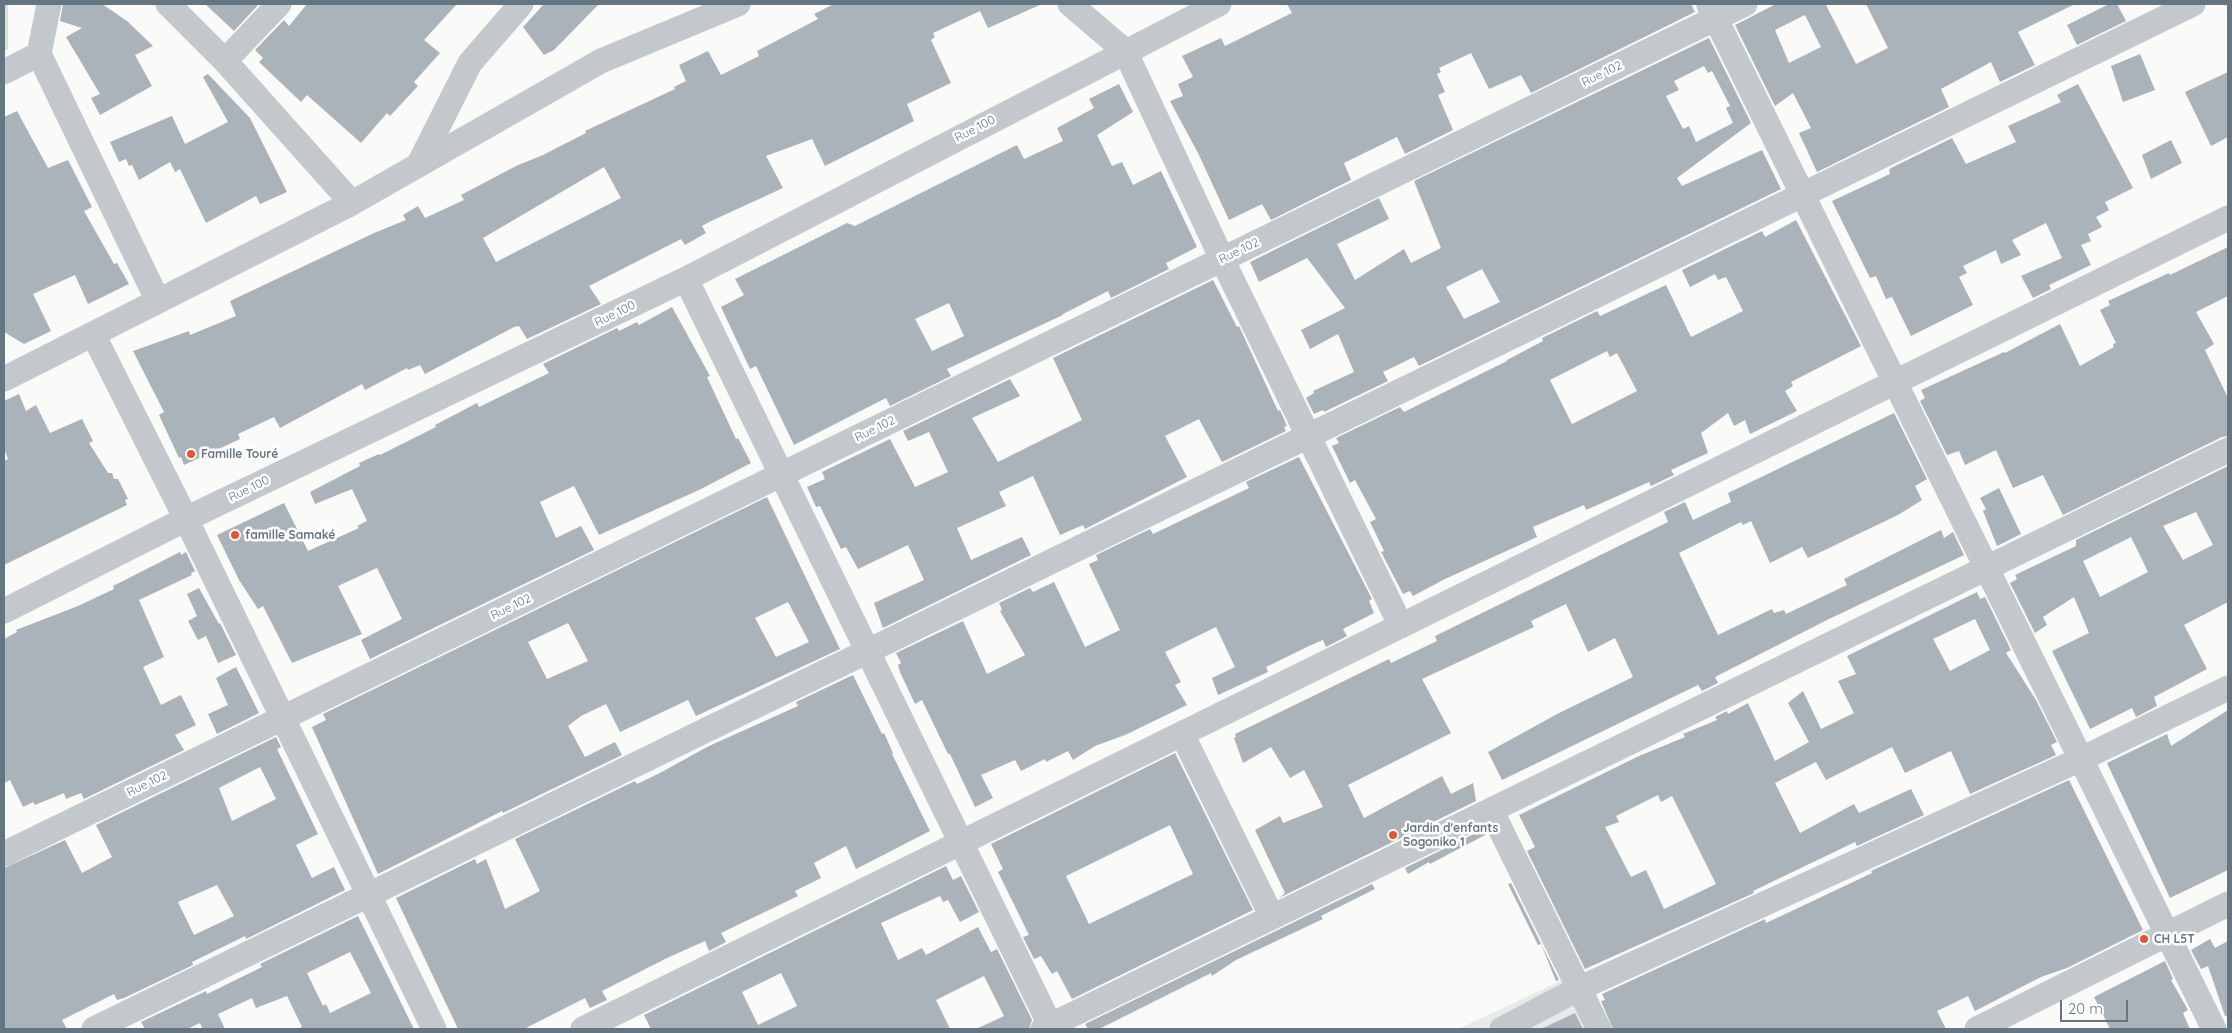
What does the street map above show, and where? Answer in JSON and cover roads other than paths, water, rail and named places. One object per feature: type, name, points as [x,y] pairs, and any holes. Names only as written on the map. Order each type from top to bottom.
[{"type":"street","points":[[49,4],[39,54],[158,301]]},
{"type":"street","points":[[168,4],[225,61],[352,203]]},
{"type":"street","points":[[225,61],[279,4]]},
{"type":"street","points":[[419,164],[470,63],[521,4]]},
{"type":"street","points":[[4,379],[352,203],[601,61],[738,4]]},
{"type":"street","points":[[1070,4],[1125,51],[1222,259],[1401,626]]},
{"type":"street","name":"Rue 100","points":[[4,611],[186,519],[686,280],[1219,4]]},
{"type":"street","name":"Rue 102","points":[[4,854],[1222,259],[1712,11],[1745,4]]},
{"type":"street","points":[[94,1029],[2193,4]]},
{"type":"street","points":[[1712,11],[2214,1029]]},
{"type":"street","points":[[4,72],[39,54]]},
{"type":"street","points":[[583,1029],[2228,218]]},
{"type":"street","points":[[686,280],[961,843],[1048,1028],[2228,450]]},
{"type":"street","points":[[93,334],[186,519],[434,1029]]},
{"type":"street","points":[[1502,1029],[1578,990],[2081,760],[2228,688]]},
{"type":"street","points":[[1182,734],[1272,917]]},
{"type":"street","points":[[1491,810],[1598,1029]]},
{"type":"street","points":[[1978,1029],[2228,904]]},
{"type":"place","name":"Famille Touré","points":[[191,454]]},
{"type":"place","name":"famille Samaké","points":[[235,535]]},
{"type":"place","name":"Jardin d'enfants Sogoniko 1","points":[[1393,835]]},
{"type":"place","name":"CH L5T","points":[[2144,939]]}]
